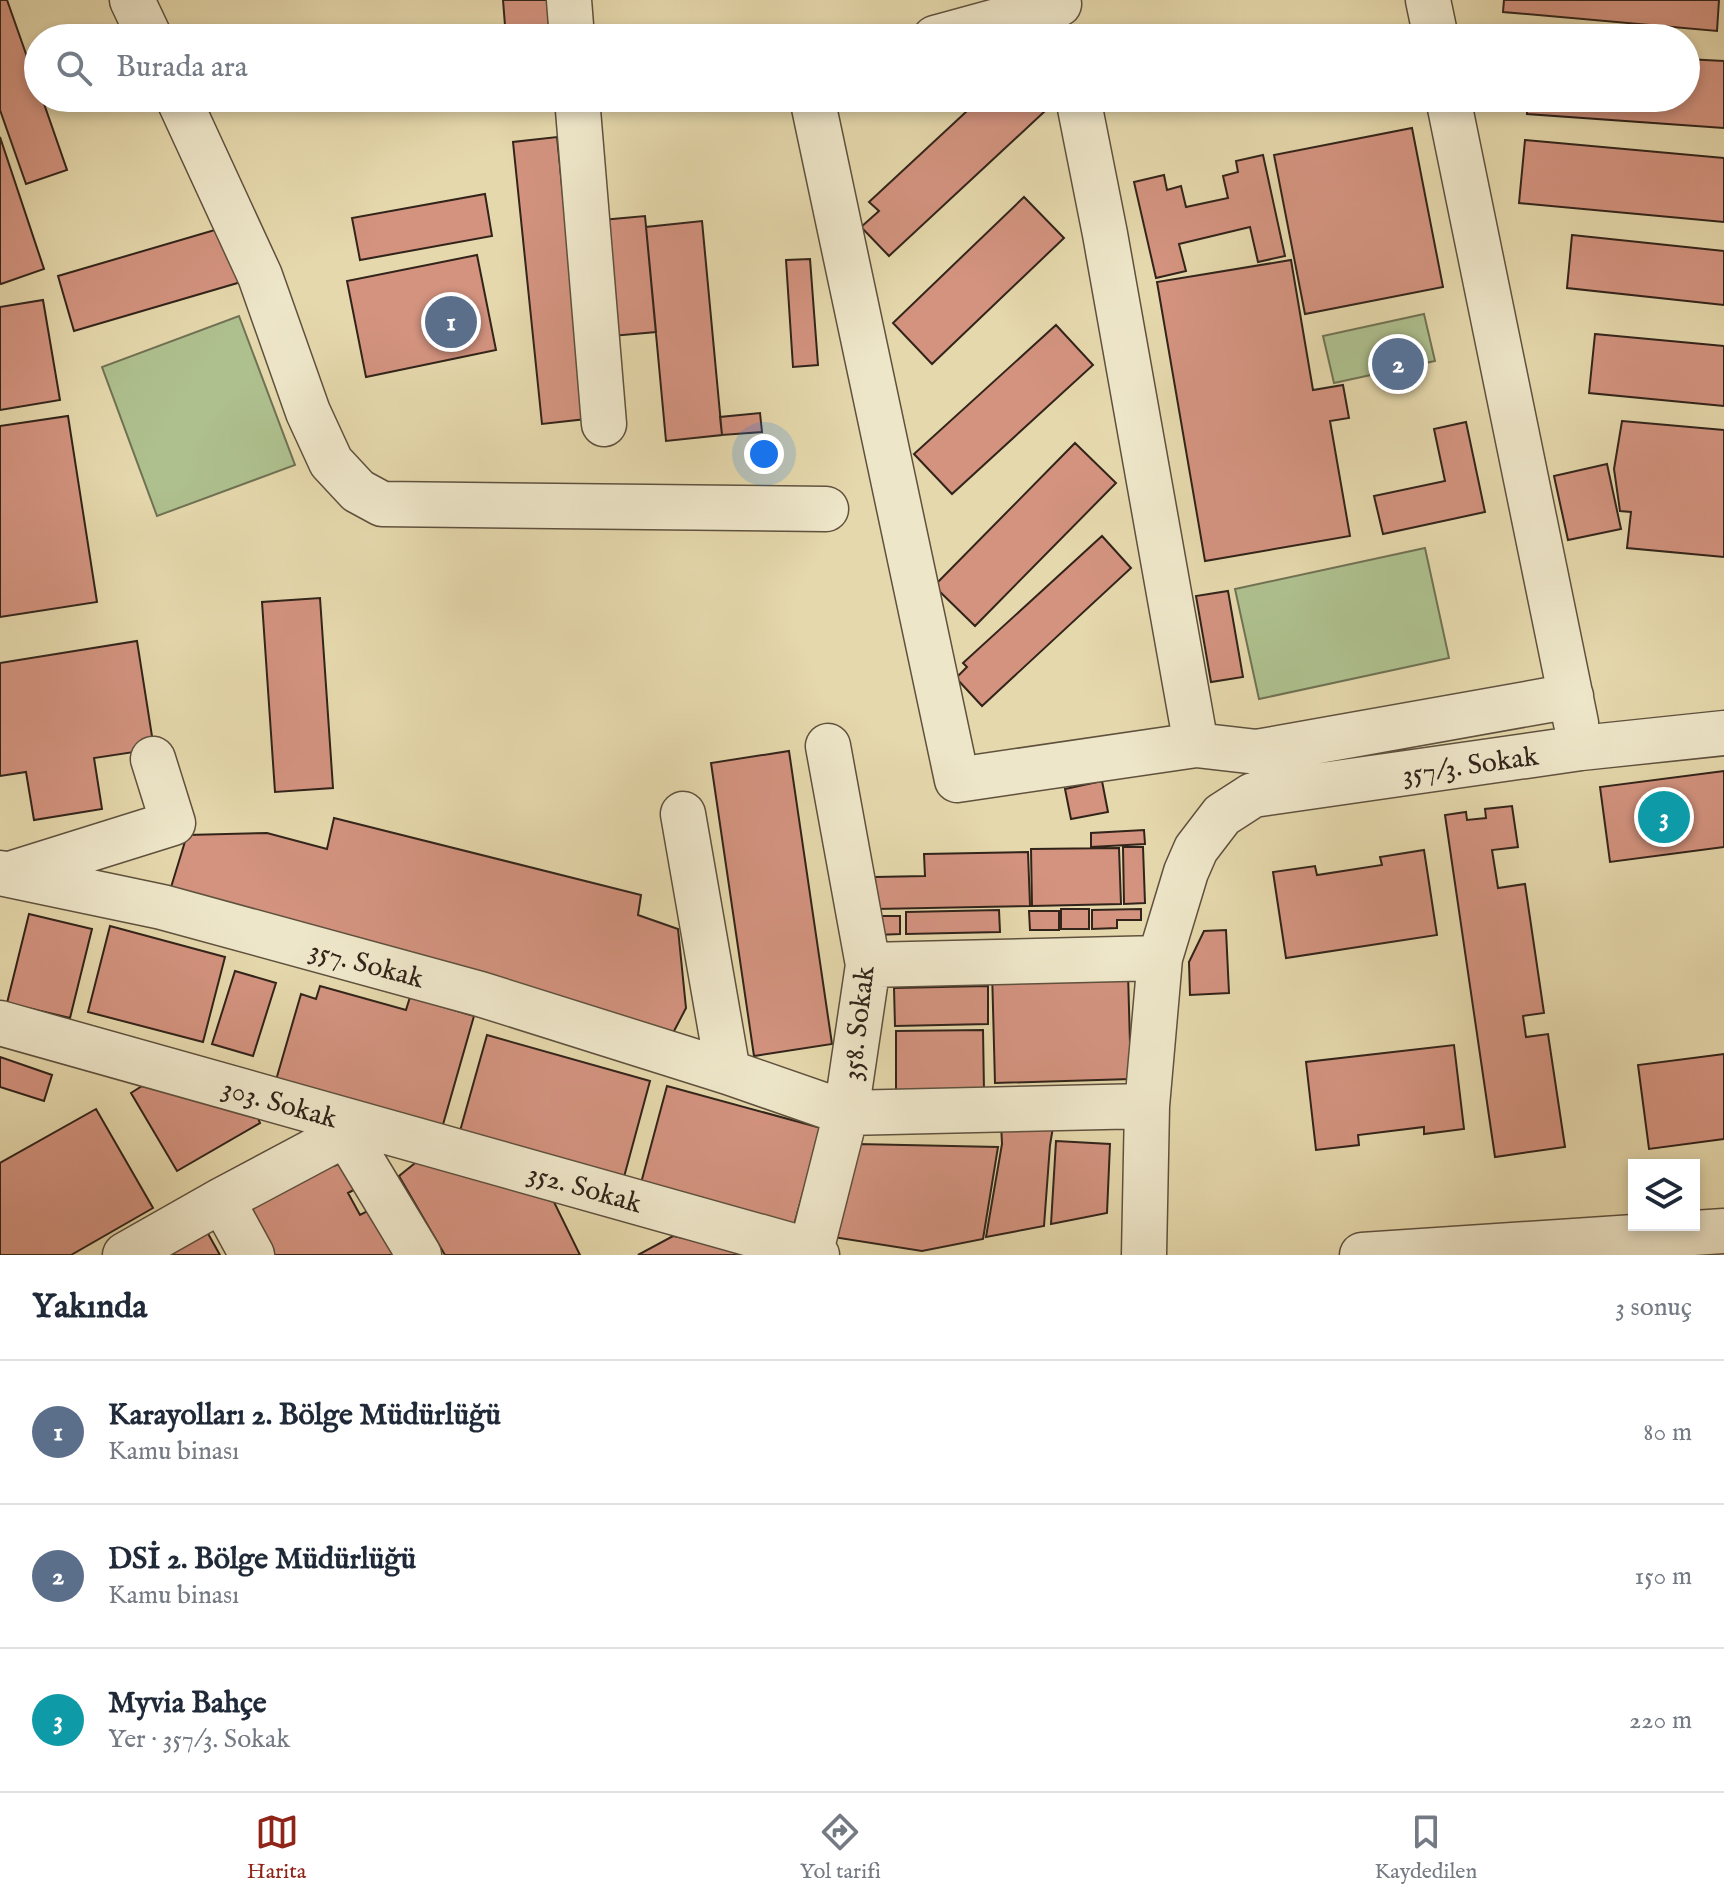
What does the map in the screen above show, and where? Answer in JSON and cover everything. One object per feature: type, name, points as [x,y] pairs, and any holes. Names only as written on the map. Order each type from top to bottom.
[{"type":"street","points":[[132,0],[143,24]]},
{"type":"street","points":[[569,0],[571,24]]},
{"type":"street","points":[[1428,0],[1433,24]]},
{"type":"street","points":[[1011,24],[1066,14]]},
{"type":"street","points":[[184,112],[260,276],[314,425],[331,462],[358,491],[382,504],[826,509]]},
{"type":"street","points":[[578,112],[604,424]]},
{"type":"street","points":[[815,112],[957,780],[1196,745],[1257,752],[1571,696]]},
{"type":"street","points":[[1081,112],[1196,745]]},
{"type":"street","points":[[1451,112],[1581,748]]},
{"type":"street","name":"357/3. Sokak","points":[[1160,958],[1196,849],[1222,815],[1253,795],[1581,748],[1724,733]]},
{"type":"street","name":"358. Sokak","points":[[814,1253],[846,1113],[868,965],[828,746]]},
{"type":"street","points":[[4,874],[173,823],[153,759]]},
{"type":"street","points":[[683,814],[728,1072]]},
{"type":"street","name":"357. Sokak","points":[[4,874],[162,907],[435,981],[728,1072],[846,1113]]},
{"type":"street","points":[[868,965],[1160,958],[1147,1106],[1144,1255]]},
{"type":"street","name":"303. Sokak","points":[[0,1023],[349,1128]]},
{"type":"street","points":[[846,1113],[1147,1106]]},
{"type":"street","points":[[349,1128],[419,1255]]},
{"type":"street","name":"303. Sokak","points":[[125,1255],[349,1128]]},
{"type":"street","name":"352. Sokak","points":[[349,1128],[814,1253]]},
{"type":"street","points":[[222,1200],[252,1255]]},
{"type":"street","points":[[1362,1255],[1724,1231]]},
{"type":"green space","points":[[1424,314],[1435,361],[1334,383],[1323,336]]},
{"type":"green space","points":[[239,316],[295,465],[157,516],[102,367]]},
{"type":"green space","points":[[1425,548],[1449,658],[1259,699],[1235,589]]},
{"type":"building","points":[[0,0],[7,0],[24,48],[24,112],[47,112],[67,170],[26,184],[0,110]]},
{"type":"building","points":[[503,0],[547,0],[549,24],[505,24]]},
{"type":"building","points":[[1504,0],[1719,0],[1717,31],[1700,29],[1700,24],[1638,24],[1503,12]]},
{"type":"building","points":[[1700,60],[1724,61],[1724,128],[1527,114],[1700,112]]},
{"type":"building","points":[[966,112],[1044,112],[889,256],[861,227],[879,211],[869,202]]},
{"type":"building","points":[[1412,128],[1443,287],[1305,314],[1274,155]]},
{"type":"building","points":[[0,137],[44,269],[1,284],[0,282]]},
{"type":"building","points":[[557,137],[586,419],[542,424],[513,142]]},
{"type":"building","points":[[1525,140],[1724,158],[1724,222],[1519,203]]},
{"type":"building","points":[[1263,155],[1285,256],[1258,262],[1250,227],[1179,244],[1186,271],[1156,278],[1134,182],[1164,175],[1167,190],[1181,186],[1186,207],[1228,198],[1223,176],[1238,172],[1236,161]]},
{"type":"building","points":[[485,194],[492,236],[360,260],[352,218]]},
{"type":"building","points":[[1024,197],[1064,238],[932,364],[893,323]]},
{"type":"building","points":[[645,216],[656,332],[612,336],[602,220]]},
{"type":"building","points":[[702,221],[722,435],[666,441],[646,227]]},
{"type":"building","points":[[225,227],[241,282],[74,331],[58,276]]},
{"type":"building","points":[[1572,235],[1724,251],[1724,305],[1567,288]]},
{"type":"building","points":[[477,255],[496,350],[366,377],[347,281]]},
{"type":"building","points":[[810,259],[818,365],[793,367],[786,260]]},
{"type":"building","points":[[1291,260],[1313,390],[1343,385],[1349,418],[1330,421],[1350,536],[1205,561],[1157,282]]},
{"type":"building","points":[[43,300],[60,400],[0,410],[0,307]]},
{"type":"building","points":[[1056,325],[1093,365],[952,494],[914,454]]},
{"type":"building","points":[[1595,334],[1724,346],[1724,406],[1589,393]]},
{"type":"building","points":[[760,413],[762,432],[722,435],[720,417]]},
{"type":"building","points":[[68,416],[97,602],[0,617],[0,426]]},
{"type":"building","points":[[1622,421],[1724,430],[1724,557],[1627,548],[1631,512],[1620,511],[1614,469]]},
{"type":"building","points":[[1466,422],[1485,512],[1383,534],[1374,496],[1445,481],[1434,429]]},
{"type":"building","points":[[1075,443],[1116,483],[975,626],[934,586]]},
{"type":"building","points":[[1607,464],[1621,529],[1568,540],[1554,476]]},
{"type":"building","points":[[1102,536],[1131,568],[982,706],[956,678],[967,667],[963,663]]},
{"type":"building","points":[[1228,591],[1243,677],[1211,682],[1196,596]]},
{"type":"building","points":[[320,598],[333,788],[275,792],[262,602]]},
{"type":"building","points":[[137,641],[154,749],[94,758],[102,809],[34,820],[26,772],[0,776],[0,663]]},
{"type":"building","points":[[789,751],[832,1044],[754,1056],[711,763]]},
{"type":"building","points":[[1724,771],[1724,847],[1610,862],[1600,787]]},
{"type":"building","points":[[1102,781],[1108,812],[1071,819],[1065,789]]},
{"type":"building","points":[[1512,806],[1518,847],[1492,850],[1498,888],[1525,884],[1544,1013],[1523,1016],[1526,1037],[1548,1034],[1565,1147],[1495,1157],[1445,815],[1466,812],[1467,820],[1486,818],[1485,809]]},
{"type":"building","points":[[334,818],[641,895],[638,915],[678,929],[686,1008],[673,1033],[168,897],[187,835],[267,833],[327,849]]},
{"type":"building","points":[[1144,830],[1145,844],[1091,847],[1091,833]]},
{"type":"building","points":[[1123,847],[1143,847],[1145,903],[1124,904]]},
{"type":"building","points":[[1119,848],[1121,904],[1032,906],[1031,849]]},
{"type":"building","points":[[1424,850],[1437,935],[1286,958],[1273,872],[1315,866],[1317,875],[1382,865],[1380,857]]},
{"type":"building","points":[[1028,852],[1030,906],[876,909],[875,877],[925,876],[924,854]]},
{"type":"building","points":[[1061,909],[1089,909],[1089,929],[1061,929]]},
{"type":"building","points":[[1141,909],[1141,920],[1117,920],[1117,928],[1092,929],[1092,910]]},
{"type":"building","points":[[999,910],[1000,932],[906,934],[906,912]]},
{"type":"building","points":[[1029,911],[1059,911],[1059,930],[1030,930]]},
{"type":"building","points":[[29,914],[92,929],[70,1018],[7,1003]]},
{"type":"building","points":[[877,916],[900,916],[900,934],[877,935]]},
{"type":"building","points":[[110,926],[225,957],[203,1042],[88,1012]]},
{"type":"building","points":[[1226,930],[1229,993],[1190,995],[1189,962],[1204,931]]},
{"type":"building","points":[[992,970],[1128,973],[1131,1079],[995,1083]]},
{"type":"building","points":[[235,971],[276,983],[253,1056],[212,1044]]},
{"type":"building","points":[[320,986],[406,1010],[410,997],[474,1016],[442,1128],[276,1080],[301,994],[316,999]]},
{"type":"building","points":[[988,986],[988,1024],[895,1026],[894,988]]},
{"type":"building","points":[[983,1030],[984,1091],[896,1092],[896,1031]]},
{"type":"building","points":[[487,1035],[650,1081],[624,1177],[460,1131]]},
{"type":"building","points":[[1454,1045],[1464,1129],[1424,1134],[1424,1127],[1358,1135],[1359,1145],[1316,1150],[1306,1062]]},
{"type":"building","points":[[1724,1054],[1724,1139],[1649,1149],[1638,1065]]},
{"type":"building","points":[[0,1057],[52,1075],[44,1101],[0,1087]]},
{"type":"building","points":[[142,1086],[253,1106],[260,1123],[177,1171],[131,1093]]},
{"type":"building","points":[[667,1086],[821,1128],[794,1225],[641,1183]]},
{"type":"building","points":[[96,1109],[153,1208],[71,1255],[0,1255],[0,1163]]},
{"type":"building","points":[[1054,1121],[1044,1226],[986,1237],[1002,1144],[1001,1123]]},
{"type":"building","points":[[1056,1141],[1110,1144],[1107,1213],[1051,1224]]},
{"type":"building","points":[[857,1144],[998,1147],[983,1239],[922,1251],[833,1237]]},
{"type":"building","points":[[420,1159],[554,1202],[580,1255],[445,1255],[399,1176]]},
{"type":"building","points":[[330,1160],[334,1166],[346,1161],[359,1187],[348,1193],[360,1215],[379,1205],[406,1255],[268,1255],[242,1206]]},
{"type":"building","points":[[206,1230],[220,1255],[160,1255]]},
{"type":"building","points":[[673,1236],[769,1255],[638,1255]]},
{"type":"place","name":"Karayolları 2. Bölge Müdürlüğü","points":[[451,322]]},
{"type":"place","name":"DSİ 2. Bölge Müdürlüğü","points":[[1398,364]]},
{"type":"place","name":"Myvia Bahçe","points":[[1664,817]]}]
